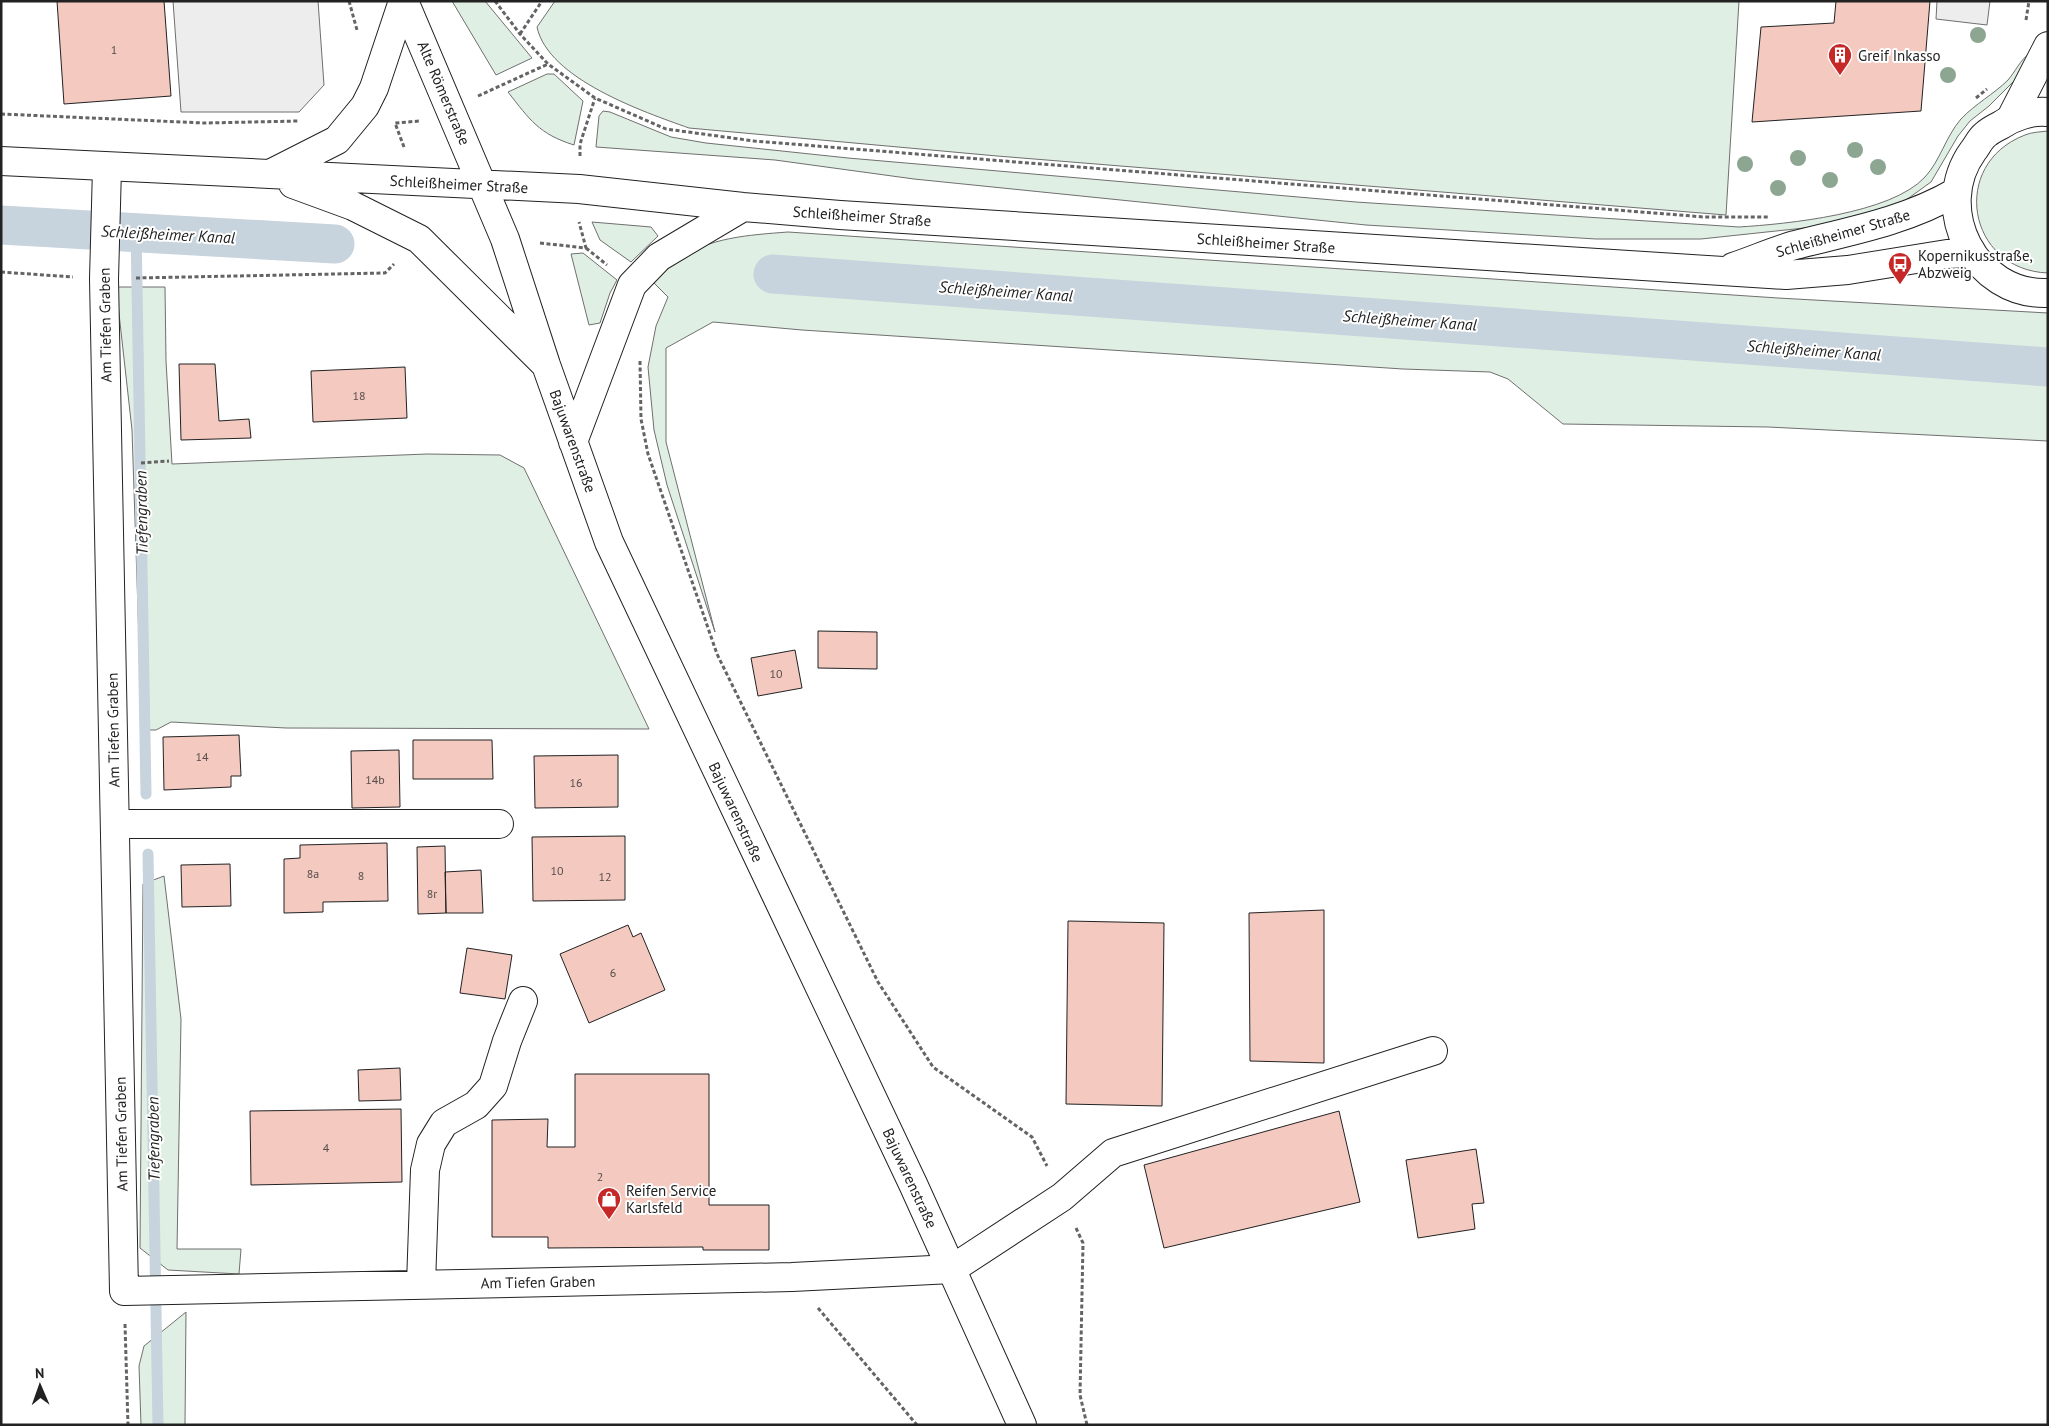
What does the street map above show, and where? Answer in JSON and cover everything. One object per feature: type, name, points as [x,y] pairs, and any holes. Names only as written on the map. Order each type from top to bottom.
[{"type":"main road","points":[[268,174],[337,140],[365,106],[374,88],[404,1]]},
{"type":"main road","name":"Alte Römerstraße","points":[[404,1],[483,185]]},
{"type":"main road","points":[[2010,118],[2048,46]]},
{"type":"main road","points":[[2048,112],[2010,118],[1984,136],[1965,162],[1956,192],[1958,224],[1970,253],[1988,273],[2011,287],[2037,294],[2048,293]]},
{"type":"main road","name":"Schleißheimer Straße","points":[[1,161],[107,168],[595,190],[743,207],[1786,275],[1848,270],[1970,253]]},
{"type":"main road","name":"Am Tiefen Graben","points":[[107,168],[104,278],[124,1291],[792,1277],[952,1269]]},
{"type":"main road","points":[[268,174],[353,206],[419,240],[546,364]]},
{"type":"main road","name":"Bajuwarenstraße","points":[[483,185],[505,240],[573,442],[613,550],[952,1269],[1022,1425]]},
{"type":"main road","name":"Schleißheimer Straße","points":[[1724,271],[1794,246],[1858,231],[1932,206],[1956,192]]},
{"type":"main road","points":[[573,442],[632,285],[660,257],[743,207]]},
{"type":"main road","points":[[115,824],[499,824]]},
{"type":"main road","points":[[421,1284],[425,1170],[431,1144],[444,1123],[476,1105],[493,1086],[506,1042],[523,1001]]},
{"type":"main road","points":[[952,1269],[1062,1197],[1113,1153],[1433,1051]]},
{"type":"path","points":[[495,1],[520,34],[548,64],[595,98],[666,129],[754,141],[1645,212],[1704,216],[1772,217]]},
{"type":"path","points":[[520,34],[542,1]]},
{"type":"path","points":[[1971,102],[1992,86]]},
{"type":"path","points":[[365,106],[395,123]]},
{"type":"path","points":[[1,114],[204,123],[305,121]]},
{"type":"path","points":[[1,272],[104,278]]},
{"type":"path","points":[[640,352],[641,419],[648,454],[716,654],[878,982],[932,1068],[1032,1137],[1084,1243],[1080,1395],[1087,1425]]},
{"type":"path","points":[[792,1277],[917,1425]]},
{"type":"path","points":[[124,1291],[128,1425]]},
{"type":"green space","points":[[452,1],[485,1],[532,58],[496,75]]},
{"type":"green space","points":[[555,1],[1739,1],[1726,215],[997,156],[689,128],[648,113],[600,91],[578,78],[559,62],[545,46],[537,27]]},
{"type":"green space","points":[[2029,54],[2021,74],[1989,106],[1970,121],[1958,136],[1931,182],[1906,200],[1882,210],[1823,226],[1701,239],[1596,239],[1366,225],[914,179],[775,160],[596,147],[599,116],[603,111],[610,112],[671,137],[706,143],[848,158],[1356,202],[1739,227],[1810,220],[1837,215],[1888,200],[1909,190],[1930,171],[1961,119],[2008,80]]},
{"type":"green space","points":[[547,74],[554,74],[583,101],[574,145],[552,136],[536,125],[508,92]]},
{"type":"green space","points":[[2048,131],[2048,273],[2021,267],[2000,254],[1985,236],[1978,214],[1978,191],[1985,168],[2001,149],[2025,135]]},
{"type":"green space","points":[[592,222],[651,227],[658,236],[631,262],[600,240]]},
{"type":"green space","points":[[788,232],[1778,298],[2048,313],[2048,441],[1768,427],[1563,424],[1508,379],[1490,372],[1403,369],[802,330],[713,322],[666,348],[666,442],[715,632],[667,485],[654,430],[648,367],[656,326],[668,297],[654,283],[676,261],[688,253],[715,242],[759,234]]},
{"type":"green space","points":[[583,253],[617,280],[610,293],[600,323],[589,325],[571,254]]},
{"type":"green space","points":[[116,287],[165,287],[166,361],[172,464],[427,454],[500,455],[524,468],[649,729],[286,728],[171,722],[156,730],[142,730],[132,430]]},
{"type":"green space","points":[[164,876],[181,1019],[177,1249],[241,1249],[239,1274],[168,1270],[140,1248],[143,884]]},
{"type":"green space","points":[[186,1312],[185,1425],[141,1425],[139,1366],[144,1346]]},
{"type":"shaded area","points":[[173,1],[318,1],[324,85],[299,112],[181,112]]},
{"type":"shaded area","points":[[1937,1],[1990,1],[1987,25],[1936,19]]},
{"type":"building","points":[[57,1],[164,1],[171,96],[64,104]]},
{"type":"building","name":"Greif Inkasso","points":[[1836,1],[1930,1],[1921,111],[1752,122],[1761,27],[1834,23]]},
{"type":"building","points":[[179,364],[215,364],[219,421],[249,419],[251,438],[181,440]]},
{"type":"building","points":[[405,367],[407,418],[313,422],[311,371]]},
{"type":"building","points":[[818,631],[877,632],[877,669],[818,668]]},
{"type":"building","points":[[795,650],[802,688],[758,696],[751,658]]},
{"type":"building","points":[[239,735],[241,776],[231,776],[231,787],[164,790],[163,737]]},
{"type":"building","points":[[413,740],[492,740],[493,779],[413,779]]},
{"type":"building","points":[[399,750],[400,807],[352,808],[351,751]]},
{"type":"building","points":[[618,755],[618,807],[535,808],[534,756]]},
{"type":"building","points":[[625,836],[625,900],[533,901],[532,837]]},
{"type":"building","points":[[387,843],[388,901],[323,902],[323,912],[284,913],[284,859],[300,858],[300,845]]},
{"type":"building","points":[[445,846],[446,913],[418,914],[417,847]]},
{"type":"building","points":[[230,864],[231,906],[182,907],[181,865]]},
{"type":"building","points":[[481,870],[483,913],[446,913],[445,872]]},
{"type":"building","points":[[1324,910],[1324,1063],[1250,1061],[1249,913]]},
{"type":"building","points":[[1068,921],[1164,923],[1162,1106],[1066,1104]]},
{"type":"building","points":[[628,925],[633,937],[641,933],[665,990],[589,1023],[560,954]]},
{"type":"building","points":[[467,948],[512,955],[505,999],[460,993]]},
{"type":"building","points":[[400,1068],[401,1100],[359,1101],[358,1070]]},
{"type":"building","points":[[575,1074],[709,1074],[709,1205],[769,1205],[769,1250],[703,1250],[703,1247],[548,1248],[548,1237],[492,1237],[492,1120],[548,1119],[547,1147],[575,1147]]},
{"type":"building","points":[[401,1109],[402,1182],[251,1185],[250,1111]]},
{"type":"building","points":[[1339,1111],[1360,1202],[1164,1248],[1144,1165]]},
{"type":"building","points":[[1476,1149],[1484,1203],[1472,1204],[1475,1229],[1418,1238],[1406,1160]]},
{"type":"waterway","name":"Schleißheimer Kanal","points":[[1,225],[335,244]]},
{"type":"waterway","name":"Tiefengraben","points":[[136,232],[146,794]]},
{"type":"waterway","name":"Schleißheimer Kanal","points":[[773,274],[2048,367]]},
{"type":"waterway","name":"Tiefengraben","points":[[148,854],[158,1425]]},
{"type":"place","name":"Greif Inkasso","points":[[1840,76]]},
{"type":"place","name":"Kopernikusstraße, Abzweig","points":[[1900,285]]},
{"type":"place","name":"Reifen Service Karlsfeld","points":[[609,1220]]}]
